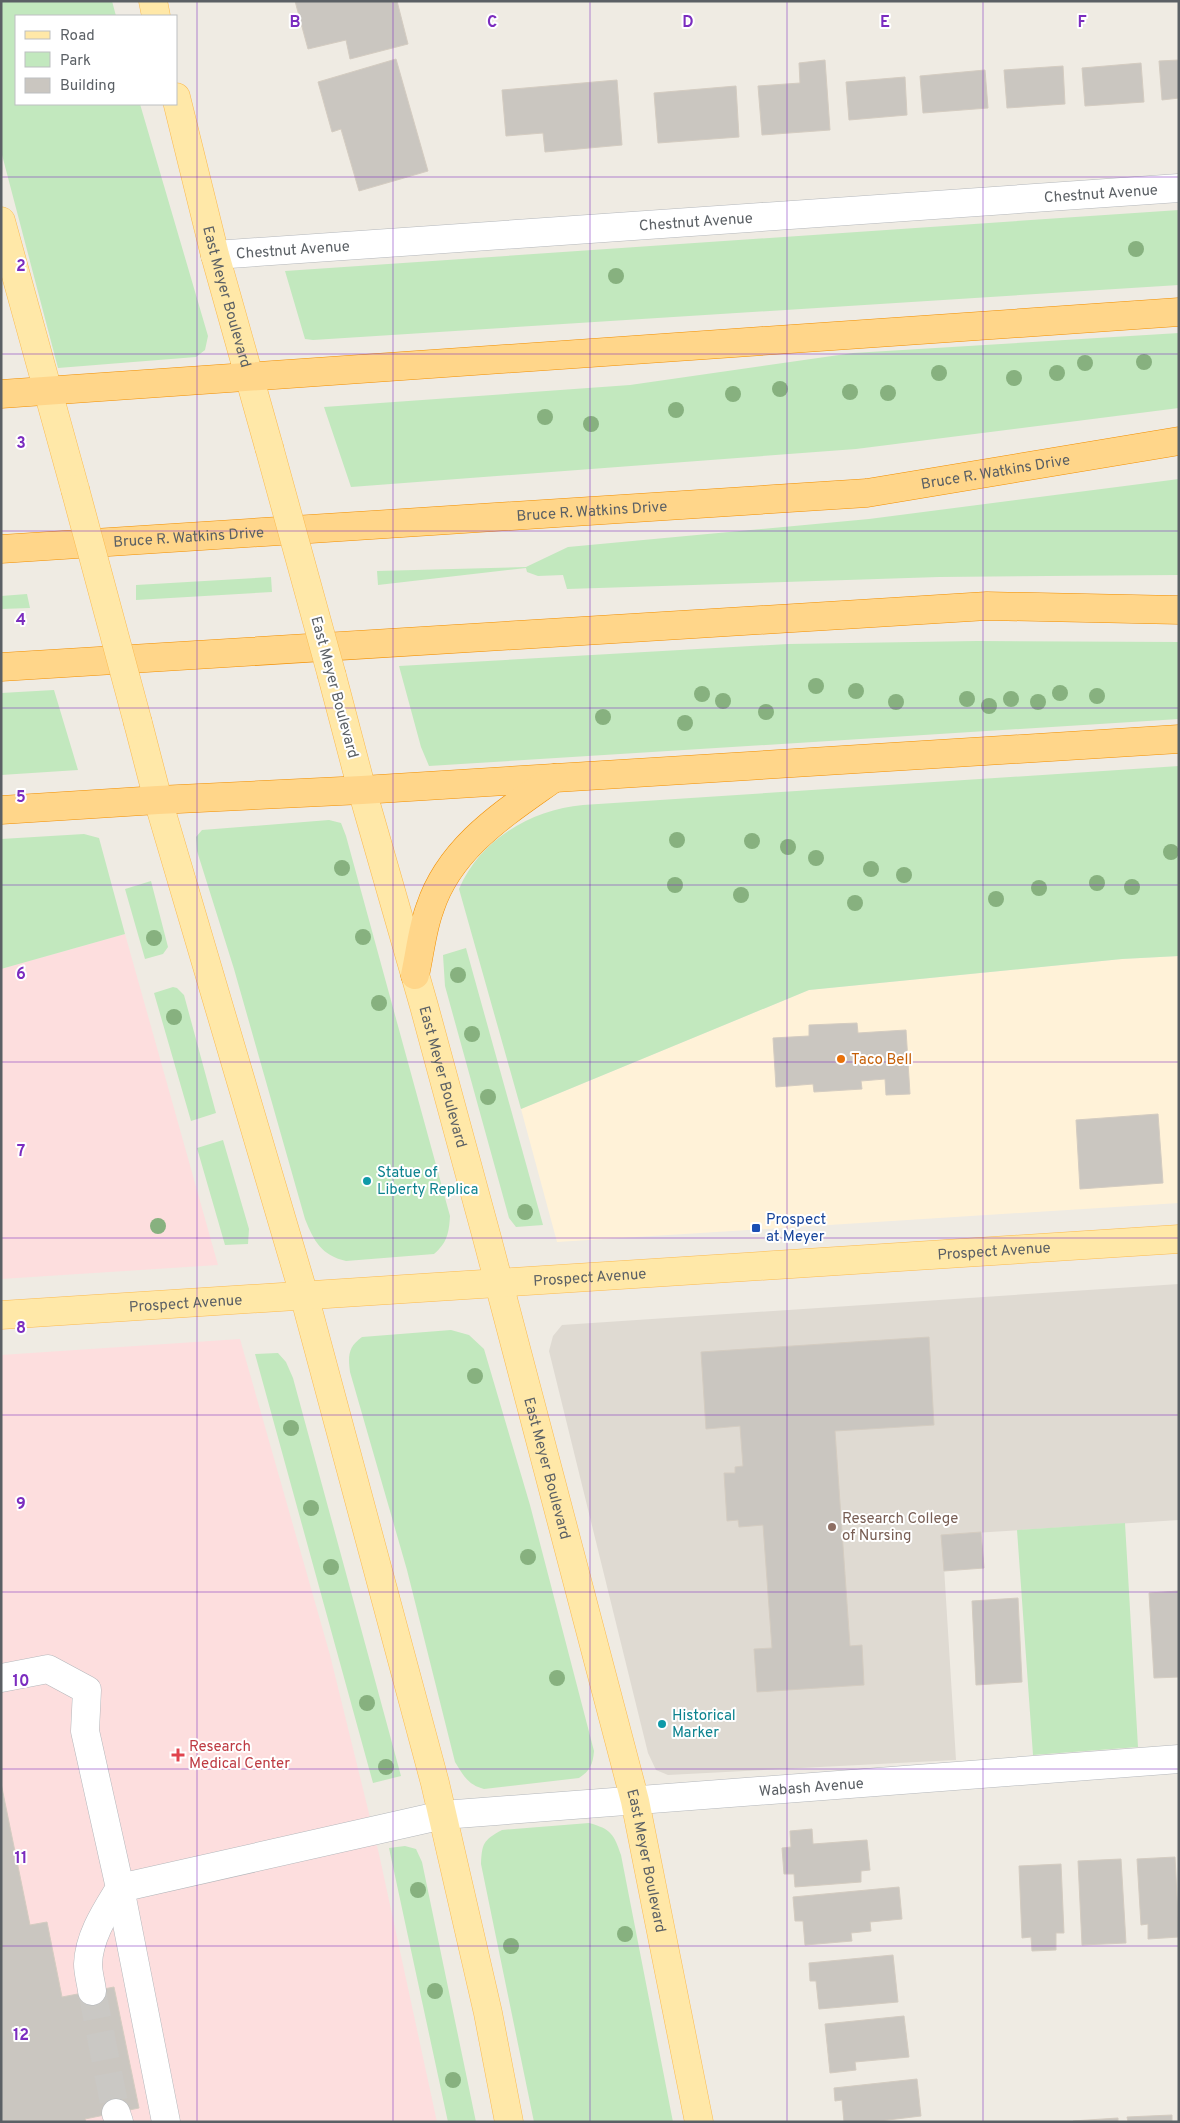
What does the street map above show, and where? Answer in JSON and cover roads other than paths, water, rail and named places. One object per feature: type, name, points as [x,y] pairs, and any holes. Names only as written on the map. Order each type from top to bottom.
[{"type":"highway","points":[[1,394],[1179,312]]},
{"type":"highway","name":"Bruce R. Watkins Drive","points":[[1,548],[867,493],[1179,441]]},
{"type":"highway","points":[[1,667],[986,606],[1179,610]]},
{"type":"highway","points":[[1,810],[362,790],[1179,739]]},
{"type":"highway","points":[[415,975],[429,908],[445,872],[472,841],[507,812],[554,778]]},
{"type":"main road","points":[[153,1],[156,15]]},
{"type":"main road","name":"East Meyer Boulevard","points":[[178,105],[215,255],[500,1284],[635,1801],[699,2122]]},
{"type":"main road","points":[[1,221],[6,263],[50,391],[158,800],[304,1295],[443,1815],[488,2014],[509,2122]]},
{"type":"main road","name":"Prospect Avenue","points":[[1,1315],[1179,1239]]},
{"type":"street","name":"Chestnut Avenue","points":[[215,255],[1179,188]]},
{"type":"street","points":[[1,1678],[48,1669],[87,1690],[85,1731],[120,1888],[166,2122]]},
{"type":"street","name":"Wabash Avenue","points":[[120,1888],[443,1815],[1179,1760]]},
{"type":"street","points":[[92,1991],[88,1964],[91,1944],[100,1920],[120,1888]]},
{"type":"tunnel","points":[[92,1991],[116,2113]]},
{"type":"place","name":"Taco Bell","points":[[841,1059]]},
{"type":"place","name":"Statue of Liberty Replica","points":[[367,1181]]},
{"type":"place","name":"Prospect at Meyer","points":[[756,1228]]},
{"type":"place","name":"Research College of Nursing","points":[[832,1527]]},
{"type":"place","name":"Historical Marker","points":[[662,1724]]},
{"type":"place","name":"Research Medical Center","points":[[178,1755]]}]
